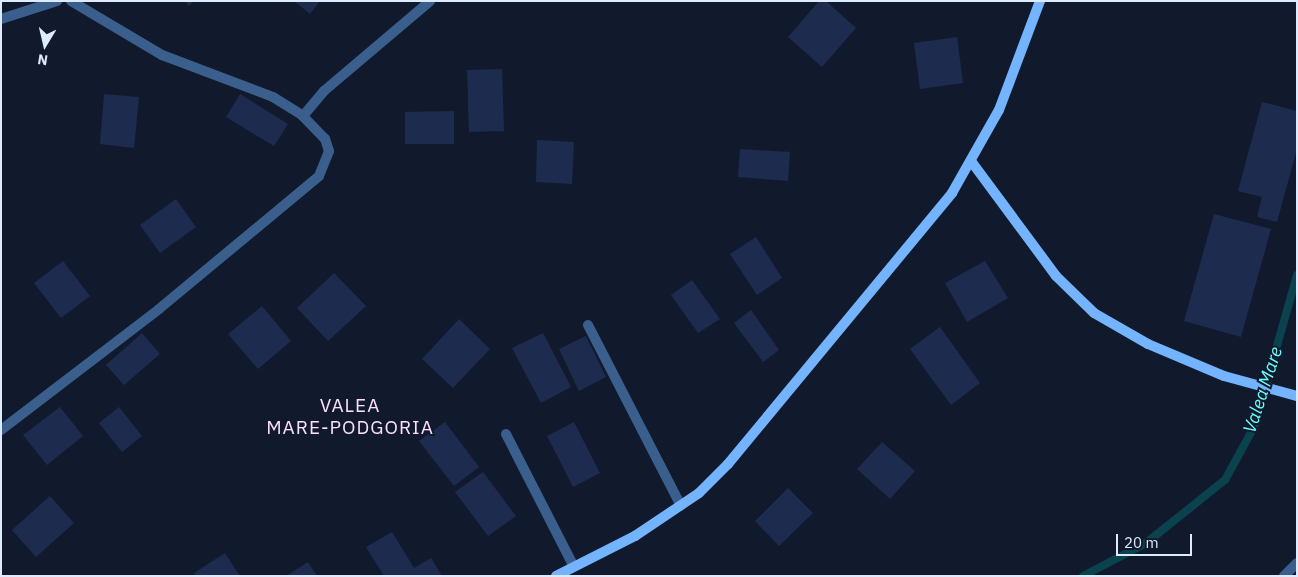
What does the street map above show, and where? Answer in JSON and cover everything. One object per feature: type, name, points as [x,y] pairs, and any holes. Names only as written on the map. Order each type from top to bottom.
[{"type":"main road","points":[[556,576],[635,536],[681,506],[728,464],[952,194],[999,110],[1040,1]]},
{"type":"main road","points":[[971,161],[1056,276],[1094,313],[1148,344],[1247,383],[1294,395]]},
{"type":"street","points":[[1,18],[57,1]]},
{"type":"street","points":[[1,430],[159,309],[319,176],[330,151],[325,139],[304,116],[273,97],[162,56],[71,1]]},
{"type":"street","points":[[304,116],[324,91],[430,1]]},
{"type":"street","points":[[588,325],[681,506]]},
{"type":"street","points":[[506,434],[574,567]]},
{"type":"street","points":[[1284,576],[1297,563]]},
{"type":"building","points":[[185,1],[194,1],[189,6]]},
{"type":"building","points":[[294,1],[320,1],[310,14]]},
{"type":"building","points":[[819,1],[826,1],[856,28],[822,67],[788,37]]},
{"type":"building","points":[[957,37],[963,83],[920,89],[914,43]]},
{"type":"building","points":[[502,69],[504,131],[469,132],[467,70]]},
{"type":"building","points":[[104,94],[139,97],[134,148],[100,144]]},
{"type":"building","points":[[240,94],[288,124],[274,146],[226,117]]},
{"type":"building","points":[[1262,102],[1297,111],[1297,149],[1277,222],[1257,217],[1262,197],[1238,191]]},
{"type":"building","points":[[454,111],[454,144],[405,144],[405,112]]},
{"type":"building","points":[[537,140],[574,142],[572,184],[536,182]]},
{"type":"building","points":[[740,149],[790,152],[788,181],[738,177]]},
{"type":"building","points":[[176,199],[196,227],[160,253],[140,225]]},
{"type":"building","points":[[1214,214],[1271,229],[1241,337],[1184,321]]},
{"type":"building","points":[[756,237],[782,278],[757,295],[730,254]]},
{"type":"building","points":[[63,261],[90,296],[61,318],[34,283]]},
{"type":"building","points":[[985,261],[1008,298],[967,322],[945,283]]},
{"type":"building","points":[[334,273],[366,306],[328,341],[297,308]]},
{"type":"building","points":[[692,280],[720,319],[698,333],[671,295]]},
{"type":"building","points":[[262,306],[291,341],[258,369],[228,334]]},
{"type":"building","points":[[751,310],[779,350],[763,362],[734,323]]},
{"type":"building","points":[[459,319],[490,349],[453,388],[422,359]]},
{"type":"building","points":[[940,327],[980,383],[951,405],[910,349]]},
{"type":"building","points":[[142,333],[160,354],[124,385],[106,365]]},
{"type":"building","points":[[543,333],[571,387],[541,403],[512,348]]},
{"type":"building","points":[[586,336],[606,377],[579,391],[559,349]]},
{"type":"building","points":[[60,407],[83,436],[47,465],[23,435]]},
{"type":"building","points":[[119,407],[142,436],[122,452],[99,423]]},
{"type":"building","points":[[445,422],[479,467],[454,486],[419,441]]},
{"type":"building","points":[[574,422],[600,473],[573,487],[547,436]]},
{"type":"building","points":[[882,442],[915,471],[890,499],[857,469]]},
{"type":"building","points":[[483,472],[516,516],[488,536],[455,492]]},
{"type":"building","points":[[788,488],[813,513],[779,546],[755,521]]},
{"type":"building","points":[[50,496],[74,523],[36,557],[12,530]]},
{"type":"building","points":[[392,532],[414,568],[431,558],[442,576],[384,576],[366,547]]},
{"type":"building","points":[[225,553],[240,576],[196,576],[194,573]]},
{"type":"building","points":[[308,562],[317,576],[286,576]]},
{"type":"waterway","name":"Valea Mare","points":[[1083,576],[1146,543],[1225,480],[1254,427],[1297,275]]},
{"type":"district","name":"VALEA MARE-PODGORIA","points":[[350,417]]}]
